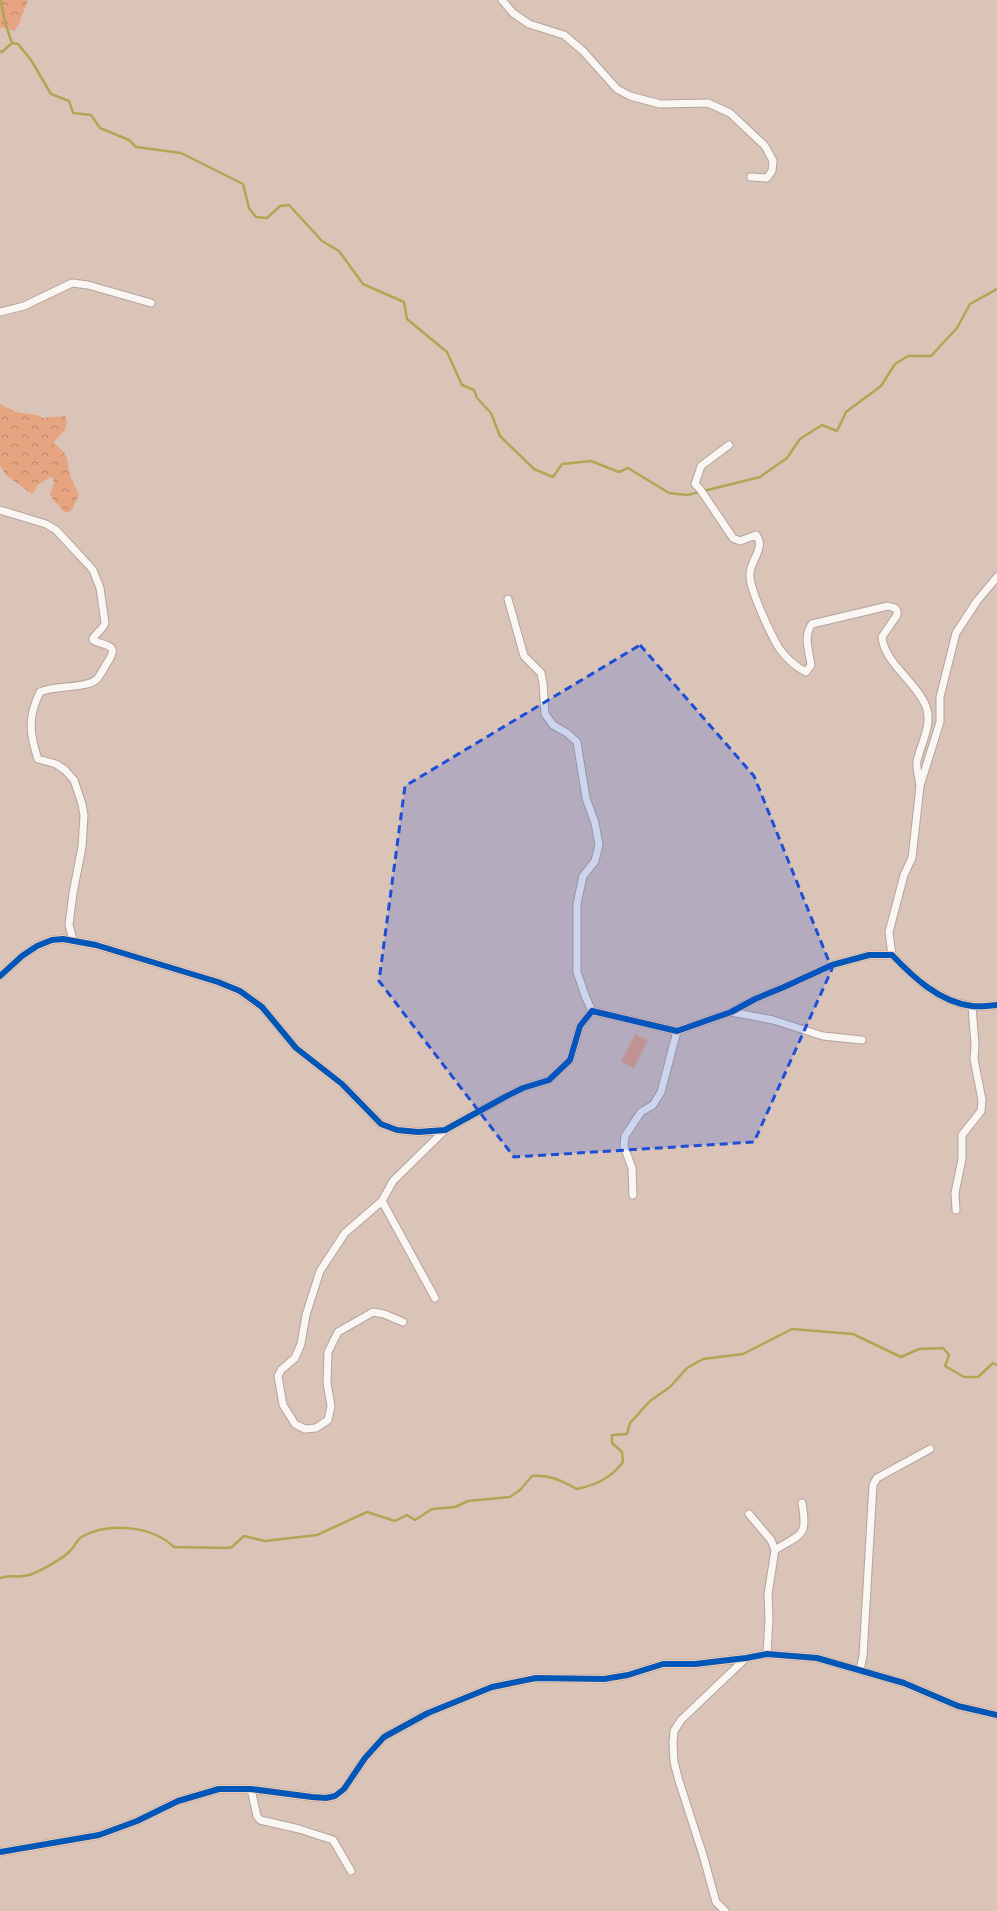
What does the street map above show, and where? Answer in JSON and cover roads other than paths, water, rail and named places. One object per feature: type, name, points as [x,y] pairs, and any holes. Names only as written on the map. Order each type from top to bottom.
[{"type":"street","points":[[502,0],[513,13],[529,24],[564,35],[583,51],[617,89],[630,96],[660,104],[708,103],[730,113],[765,146],[773,161],[772,171],[767,178],[751,177]]},
{"type":"street","points":[[0,312],[24,306],[72,284],[88,285],[151,303]]},
{"type":"street","points":[[729,445],[701,466],[695,484],[705,496],[733,538],[740,541],[756,535],[760,540],[761,545],[752,562],[750,577],[755,594],[779,648],[796,667],[806,672],[810,669],[811,665],[806,638],[807,631],[812,624],[888,606],[895,608],[897,611],[897,615],[882,637],[883,648],[926,704],[928,719],[917,763],[920,786]]},
{"type":"street","points":[[0,510],[46,524],[56,530],[93,570],[100,588],[105,623],[93,640],[107,644],[113,652],[97,680],[81,685],[50,688],[40,692],[30,724],[38,759],[56,764],[65,770],[74,780],[82,804],[84,815],[82,848],[73,893],[69,925],[73,940]]},
{"type":"street","points":[[997,577],[977,601],[956,633],[940,696],[940,722],[920,786],[912,858],[904,875],[895,903],[889,932],[892,955],[916,980],[948,999],[972,1006],[997,1006]]},
{"type":"street","points":[[508,599],[524,656],[541,673],[545,714],[553,725],[568,733],[577,742],[586,798],[595,823],[599,844],[595,861],[583,876],[577,904],[577,972],[592,1011]]},
{"type":"street","points":[[0,976],[22,956],[37,946],[52,940],[73,940],[96,945],[218,982],[240,991],[262,1007],[296,1048],[342,1084],[381,1124],[397,1130],[411,1132],[446,1130]]},
{"type":"street","points":[[592,1011],[677,1031],[731,1012],[755,999],[784,988],[832,965],[869,955],[892,955]]},
{"type":"street","points":[[956,1210],[955,1192],[962,1159],[962,1135],[981,1110],[982,1100],[974,1059],[975,1045],[972,1006]]},
{"type":"street","points":[[403,1322],[384,1314],[373,1312],[338,1332],[328,1352],[327,1383],[331,1406],[328,1420],[316,1428],[305,1429],[295,1424],[283,1406],[278,1376],[281,1370],[295,1358],[301,1344],[306,1315],[320,1271],[345,1232],[382,1201],[393,1181],[446,1130],[523,1088],[549,1080],[570,1060],[580,1026],[592,1011]]},
{"type":"street","points":[[731,1012],[773,1020],[823,1036],[862,1040]]},
{"type":"street","points":[[633,1195],[632,1168],[624,1146],[625,1136],[642,1112],[653,1105],[661,1092],[677,1031]]},
{"type":"street","points":[[382,1201],[435,1298]]},
{"type":"street","points":[[860,1670],[863,1656],[873,1485],[877,1478],[930,1449]]},
{"type":"street","points":[[775,1550],[801,1534],[804,1529],[806,1523],[802,1503]]},
{"type":"street","points":[[749,1514],[771,1540],[775,1550],[768,1594],[769,1618],[767,1654]]},
{"type":"street","points":[[0,1852],[99,1835],[137,1821],[178,1801],[219,1789],[252,1789],[326,1798],[335,1796],[344,1789],[365,1758],[384,1737],[428,1713],[492,1687],[536,1678],[604,1679],[628,1675],[663,1664],[695,1664],[767,1654],[817,1658],[904,1683],[958,1706],[997,1715]]},
{"type":"street","points":[[725,1911],[716,1902],[703,1855],[679,1781],[674,1762],[673,1743],[674,1731],[680,1720],[746,1658]]},
{"type":"street","points":[[252,1789],[257,1816],[260,1820],[299,1829],[333,1840],[351,1871]]},
{"type":"waterway","points":[[1,0],[5,23],[12,43]]},
{"type":"waterway","points":[[0,51],[2,52],[12,43],[18,44],[31,60],[51,94],[69,101],[73,113],[91,115],[100,128],[129,140],[136,147],[181,153],[243,184],[249,208],[256,217],[267,218],[280,206],[289,205],[322,241],[339,251],[363,284],[404,302],[407,319],[447,352],[462,385],[474,390],[477,398],[491,413],[500,436],[534,469],[553,477],[562,464],[591,461],[619,472],[628,468],[669,493],[687,495],[760,477],[787,458],[800,439],[822,425],[837,431],[846,412],[881,386],[895,364],[908,356],[931,356],[957,328],[970,304],[997,289]]},
{"type":"waterway","points":[[0,1578],[8,1576],[23,1576],[36,1572],[66,1555],[83,1536],[106,1529],[130,1528],[143,1531],[154,1534],[174,1547],[227,1548],[232,1547],[244,1536],[265,1541],[317,1535],[367,1512],[395,1521],[407,1515],[415,1520],[432,1509],[455,1507],[468,1501],[510,1497],[520,1490],[532,1476],[550,1477],[577,1489],[591,1485],[608,1477],[623,1462],[622,1452],[612,1443],[612,1435],[627,1434],[630,1423],[650,1401],[670,1387],[687,1368],[703,1359],[743,1354],[792,1329],[853,1334],[901,1357],[919,1349],[943,1348],[949,1355],[945,1366],[964,1377],[978,1377],[993,1363],[997,1365]]}]
